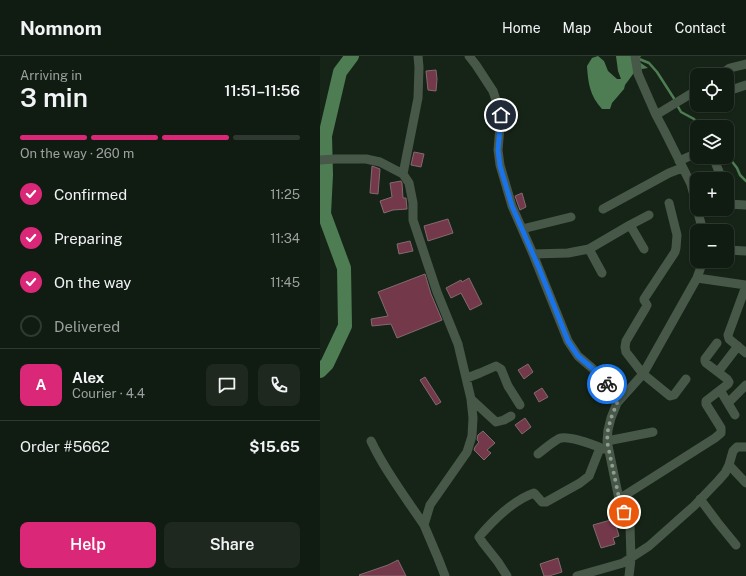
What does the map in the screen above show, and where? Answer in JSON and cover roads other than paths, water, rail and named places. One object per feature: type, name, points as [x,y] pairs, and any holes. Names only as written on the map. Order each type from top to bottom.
[{"type":"street","points":[[403,174],[418,98],[418,56]]},
{"type":"street","points":[[469,56],[493,91],[501,115],[498,150],[500,166],[512,206],[568,341],[578,356],[605,381],[617,403]]},
{"type":"street","points":[[635,58],[638,74],[656,116],[690,184]]},
{"type":"street","points":[[730,68],[746,64]]},
{"type":"street","points":[[734,89],[746,85]]},
{"type":"street","points":[[656,116],[690,94]]},
{"type":"street","points":[[603,209],[669,173],[690,158]]},
{"type":"street","points":[[320,160],[366,159],[380,162],[403,174],[409,183],[413,203],[413,220],[437,292],[458,344],[472,399],[472,436],[467,452],[430,505],[424,525]]},
{"type":"street","points":[[668,203],[677,236],[675,252],[644,299],[647,304],[626,341],[625,347],[626,352],[643,374],[670,396],[674,395],[686,379]]},
{"type":"street","points":[[734,204],[746,205]]},
{"type":"street","points":[[533,254],[568,253],[589,249],[648,215]]},
{"type":"street","points":[[522,228],[571,217]]},
{"type":"street","points":[[630,225],[644,249]]},
{"type":"street","points":[[589,249],[602,273]]},
{"type":"street","points":[[734,250],[746,251]]},
{"type":"street","points":[[628,576],[630,558],[630,526],[619,498],[607,441],[609,424],[617,403],[643,374],[697,278],[701,268]]},
{"type":"street","points":[[697,278],[746,286],[728,335],[729,339],[746,352]]},
{"type":"street","points":[[619,498],[721,433],[721,428],[706,404],[706,401],[729,382],[705,361],[717,343]]},
{"type":"street","points":[[718,372],[738,346]]},
{"type":"street","points":[[467,378],[496,366],[501,369],[508,386],[520,405]]},
{"type":"street","points":[[728,403],[746,385]]},
{"type":"street","points":[[720,390],[735,415]]},
{"type":"street","points":[[472,399],[496,422],[511,416]]},
{"type":"street","points":[[607,441],[653,432]]},
{"type":"street","points":[[538,454],[561,438],[577,440],[610,451]]},
{"type":"street","points":[[371,441],[388,471],[424,525],[444,576]]},
{"type":"street","points":[[577,576],[623,563],[649,546],[700,500],[718,481],[725,473],[729,465],[733,451],[737,447],[746,447]]},
{"type":"street","points":[[507,576],[479,536],[495,519],[530,494],[534,493],[542,502],[546,502],[580,483],[589,476],[600,448]]},
{"type":"street","points":[[729,465],[746,482]]},
{"type":"street","points":[[700,500],[736,545]]},
{"type":"waterway","points":[[320,371],[327,364],[345,326],[344,268],[324,214],[326,175],[325,136],[340,72],[352,56]]},
{"type":"waterway","points":[[639,59],[649,63],[657,72],[675,100]]},
{"type":"waterway","points":[[677,105],[681,112],[695,120]]},
{"type":"waterway","points":[[734,164],[740,175],[746,181]]}]
